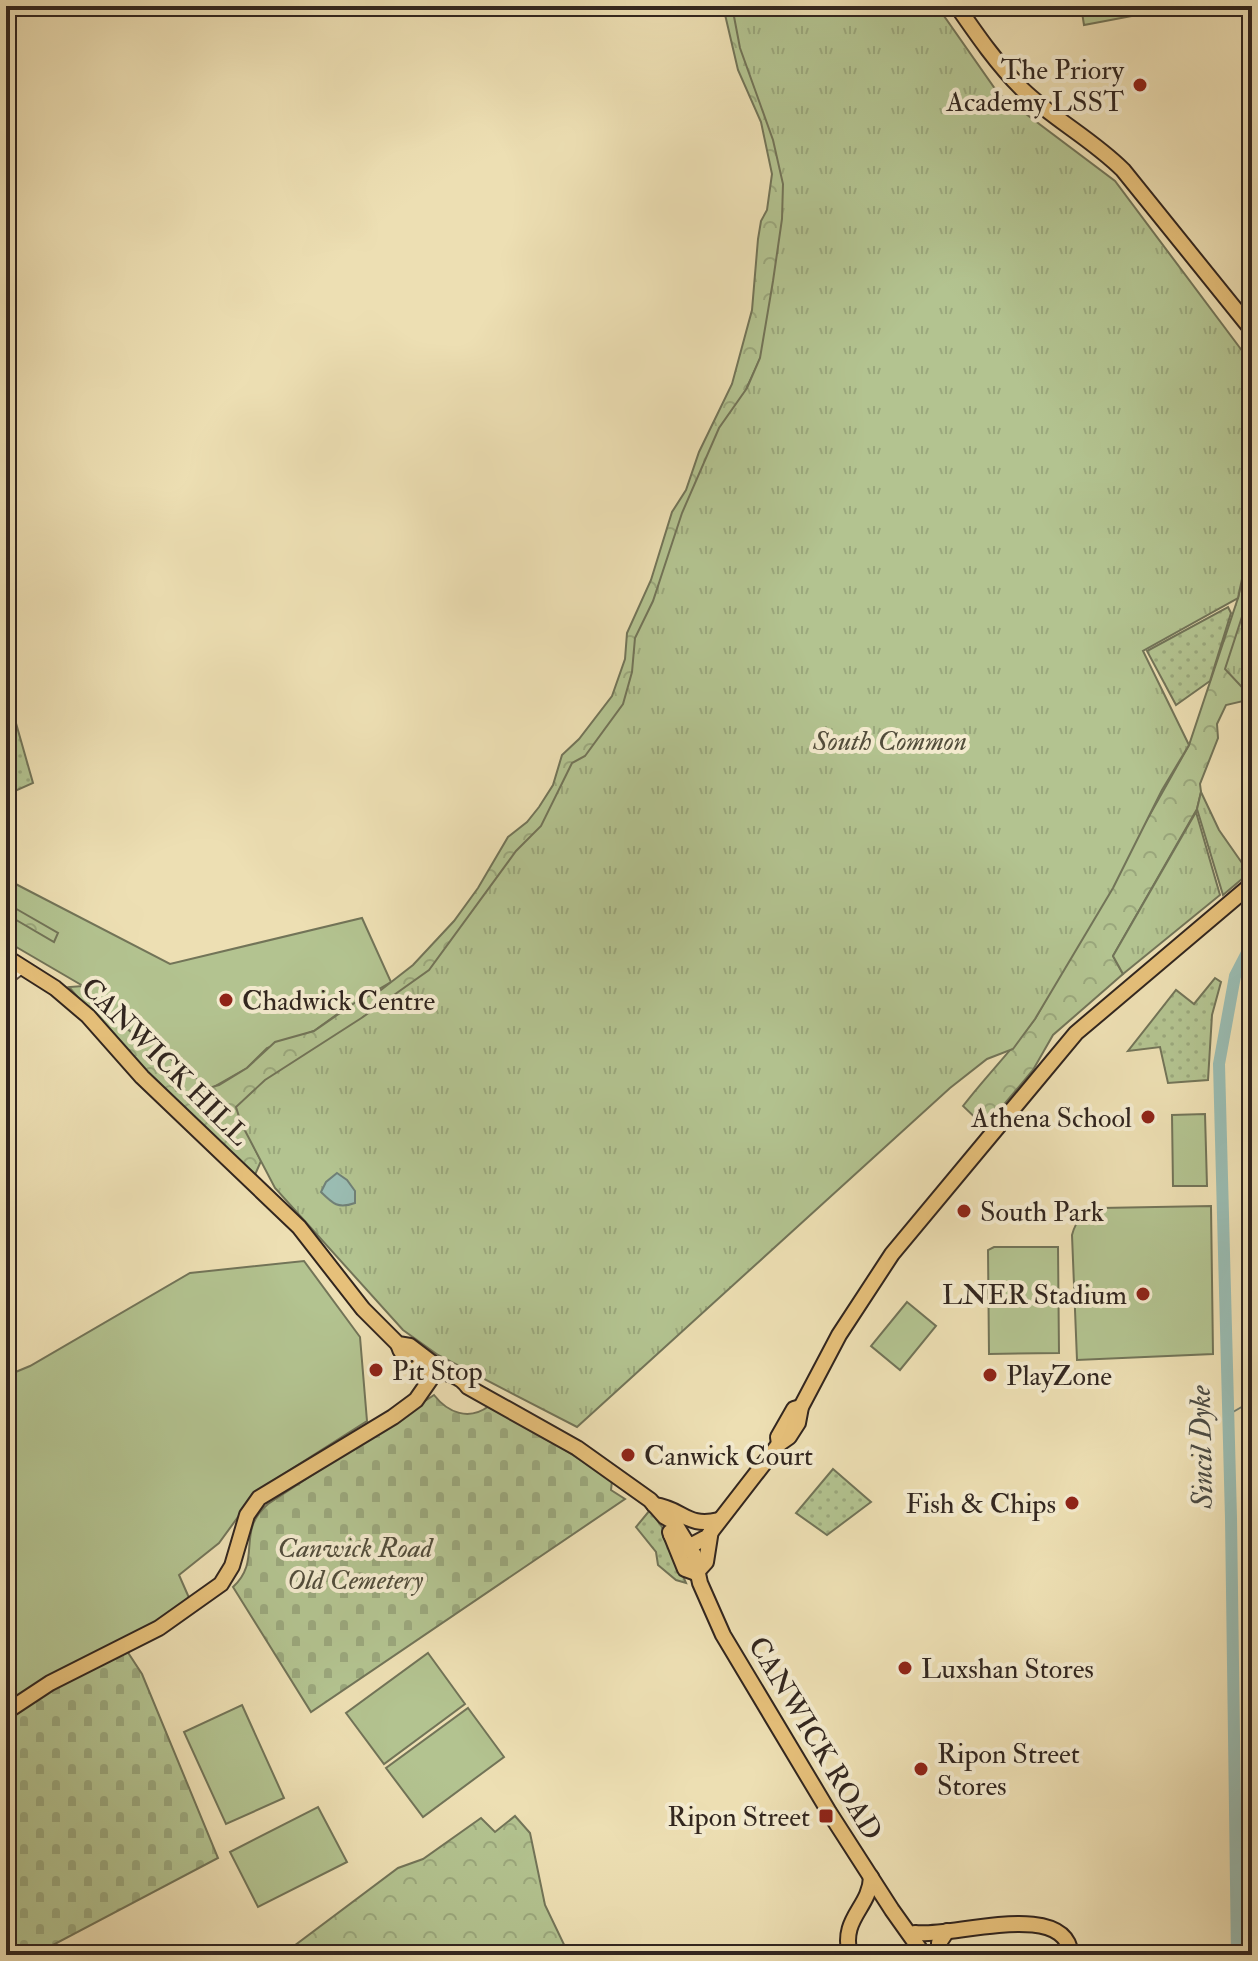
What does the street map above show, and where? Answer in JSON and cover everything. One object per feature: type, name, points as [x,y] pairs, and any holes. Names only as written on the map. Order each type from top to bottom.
[{"type":"main road","points":[[957,6],[991,54],[1021,88],[1100,148],[1123,170],[1252,330]]},
{"type":"main road","points":[[6,1712],[50,1683],[159,1628],[221,1584],[232,1566],[247,1515],[259,1498],[428,1395],[441,1383],[439,1373],[448,1372],[463,1380],[468,1387],[577,1448],[674,1522],[682,1540],[707,1537],[779,1444],[789,1437],[798,1423],[801,1407],[839,1335],[892,1254],[1076,1033],[1252,884]]},
{"type":"main road","name":"CANWICK HILL","points":[[6,957],[55,988],[88,1016],[142,1077],[299,1227],[363,1309],[398,1344],[410,1346],[431,1362],[439,1373]]},
{"type":"main road","points":[[654,1505],[670,1507],[694,1522],[715,1525]]},
{"type":"main road","points":[[696,1573],[706,1562],[715,1525]]},
{"type":"main road","name":"CANWICK ROAD","points":[[682,1540],[697,1564],[696,1573],[723,1635],[871,1877],[892,1910],[938,1955]]},
{"type":"main road","points":[[850,1955],[847,1932],[858,1907],[867,1896],[871,1877]]},
{"type":"main road","points":[[858,1907],[873,1905],[892,1910]]},
{"type":"main road","points":[[909,1929],[947,1931],[1030,1924],[1050,1926],[1063,1936],[1068,1955]]},
{"type":"main road","name":"CANWICK ROAD","points":[[909,1929],[924,1955]]},
{"type":"main road","points":[[938,1955],[939,1943],[947,1931]]},
{"type":"street","points":[[6,979],[22,967]]},
{"type":"green space","points":[[723,6],[782,6],[817,235],[747,387],[663,646],[570,786],[475,945],[363,1017],[250,1139],[261,1161],[254,1177],[146,1077],[69,987],[83,986],[140,1040],[148,1036],[159,1042],[168,1057],[209,1088],[219,1085],[247,1068],[275,1042],[314,1031],[356,1002],[381,990],[413,965],[454,921],[508,837],[527,822],[539,807],[553,785],[562,755],[579,739],[612,696],[625,659],[627,633],[651,580],[672,512],[686,490],[699,452],[732,384],[752,310],[758,239],[761,221],[767,210],[772,174],[761,122],[738,70]]},
{"type":"green space","name":"South Common","points":[[732,6],[937,6],[998,93],[1115,181],[1252,364],[1252,532],[1238,598],[1143,651],[1189,745],[1162,790],[1113,888],[1035,1019],[1013,1049],[987,1059],[950,1088],[577,1427],[438,1355],[403,1330],[275,1188],[241,1123],[236,1107],[265,1080],[429,970],[516,851],[541,826],[572,763],[585,756],[623,704],[632,672],[635,638],[653,601],[682,513],[719,428],[747,388],[760,358],[773,281],[782,219],[783,184],[773,140],[740,48]]},
{"type":"green space","points":[[1081,6],[1130,6],[1132,16],[1084,25]]},
{"type":"green space","points":[[1252,532],[1252,675],[1245,691],[1252,699],[1226,705],[1217,724],[1218,738],[1200,784],[1197,809],[1113,956],[1123,974],[1053,1035],[1033,1070],[985,1127],[963,1106],[1035,1019],[1189,745],[1238,598]]},
{"type":"green space","points":[[1252,586],[1252,698],[1225,669]]},
{"type":"green space","points":[[1228,607],[1231,613],[1210,681],[1176,705],[1147,651]]},
{"type":"green space","points":[[6,688],[33,783],[6,795]]},
{"type":"green space","points":[[1201,792],[1219,830],[1249,873],[1223,895],[1197,809]]},
{"type":"green space","points":[[1196,812],[1220,895],[1123,974],[1113,956]]},
{"type":"green space","points":[[6,879],[170,964],[362,918],[391,982],[314,1031],[267,1048],[247,1068],[210,1089],[168,1057],[161,1046],[148,1036],[140,1040],[83,986],[6,941]]},
{"type":"green space","points":[[6,903],[58,933],[54,942],[6,914]]},
{"type":"green space","points":[[1215,978],[1221,982],[1212,1015],[1208,1080],[1168,1083],[1160,1047],[1128,1051],[1176,990],[1194,1004]]},
{"type":"green space","points":[[1205,1114],[1207,1186],[1173,1186],[1172,1115]]},
{"type":"green space","name":"LNER Stadium","points":[[1211,1206],[1213,1354],[1077,1360],[1072,1235],[1078,1221],[1100,1208]]},
{"type":"green space","points":[[994,1247],[1058,1247],[1059,1353],[989,1354],[988,1250]]},
{"type":"green space","points":[[304,1261],[360,1337],[367,1421],[257,1491],[219,1543],[179,1575],[190,1600],[157,1622],[6,1706],[6,1376],[30,1366],[190,1273]]},
{"type":"green space","points":[[907,1302],[936,1326],[900,1370],[871,1346]]},
{"type":"green space","name":"Canwick Road Old Cemetery","points":[[434,1395],[459,1413],[474,1413],[489,1406],[546,1437],[612,1481],[611,1490],[625,1499],[311,1712],[233,1587],[246,1566],[253,1525],[268,1504]]},
{"type":"green space","points":[[833,1469],[871,1502],[827,1535],[796,1513]]},
{"type":"green space","points":[[650,1510],[662,1527],[686,1583],[676,1580],[658,1565],[656,1552],[636,1527]]},
{"type":"green space","points":[[125,1648],[142,1674],[218,1858],[34,1955],[6,1955],[6,1717],[56,1683]]},
{"type":"green space","points":[[428,1653],[465,1704],[384,1764],[346,1713]]},
{"type":"green space","points":[[242,1705],[284,1798],[226,1824],[184,1732]]},
{"type":"green space","points":[[468,1708],[504,1757],[423,1817],[386,1768]]},
{"type":"green space","points":[[318,1807],[347,1862],[258,1907],[230,1852]]},
{"type":"green space","points":[[515,1816],[530,1833],[545,1905],[569,1955],[288,1955],[294,1946],[398,1868],[423,1859],[481,1818],[495,1832]]},
{"type":"water","points":[[337,1173],[355,1191],[355,1203],[344,1206],[336,1204],[321,1192],[326,1182]]},
{"type":"waterway","name":"Sincil Dyke","points":[[1237,1955],[1231,1518],[1219,1064],[1235,976],[1252,943]]},
{"type":"waterway","points":[[1226,1416],[1252,1401]]},
{"type":"place","name":"The Priory Academy LSST","points":[[1140,85]]},
{"type":"place","name":"Chadwick Centre","points":[[226,1000]]},
{"type":"place","name":"Athena School","points":[[1148,1117]]},
{"type":"place","name":"South Park","points":[[964,1211]]},
{"type":"place","name":"LNER Stadium","points":[[1143,1294]]},
{"type":"place","name":"Pit Stop","points":[[376,1370]]},
{"type":"place","name":"PlayZone","points":[[990,1375]]},
{"type":"place","name":"Canwick Court","points":[[628,1455]]},
{"type":"place","name":"Fish & Chips","points":[[1072,1503]]},
{"type":"place","name":"Luxshan Stores","points":[[905,1668]]},
{"type":"place","name":"Ripon Street Stores","points":[[921,1769]]},
{"type":"place","name":"Ripon Street","points":[[826,1816]]}]
